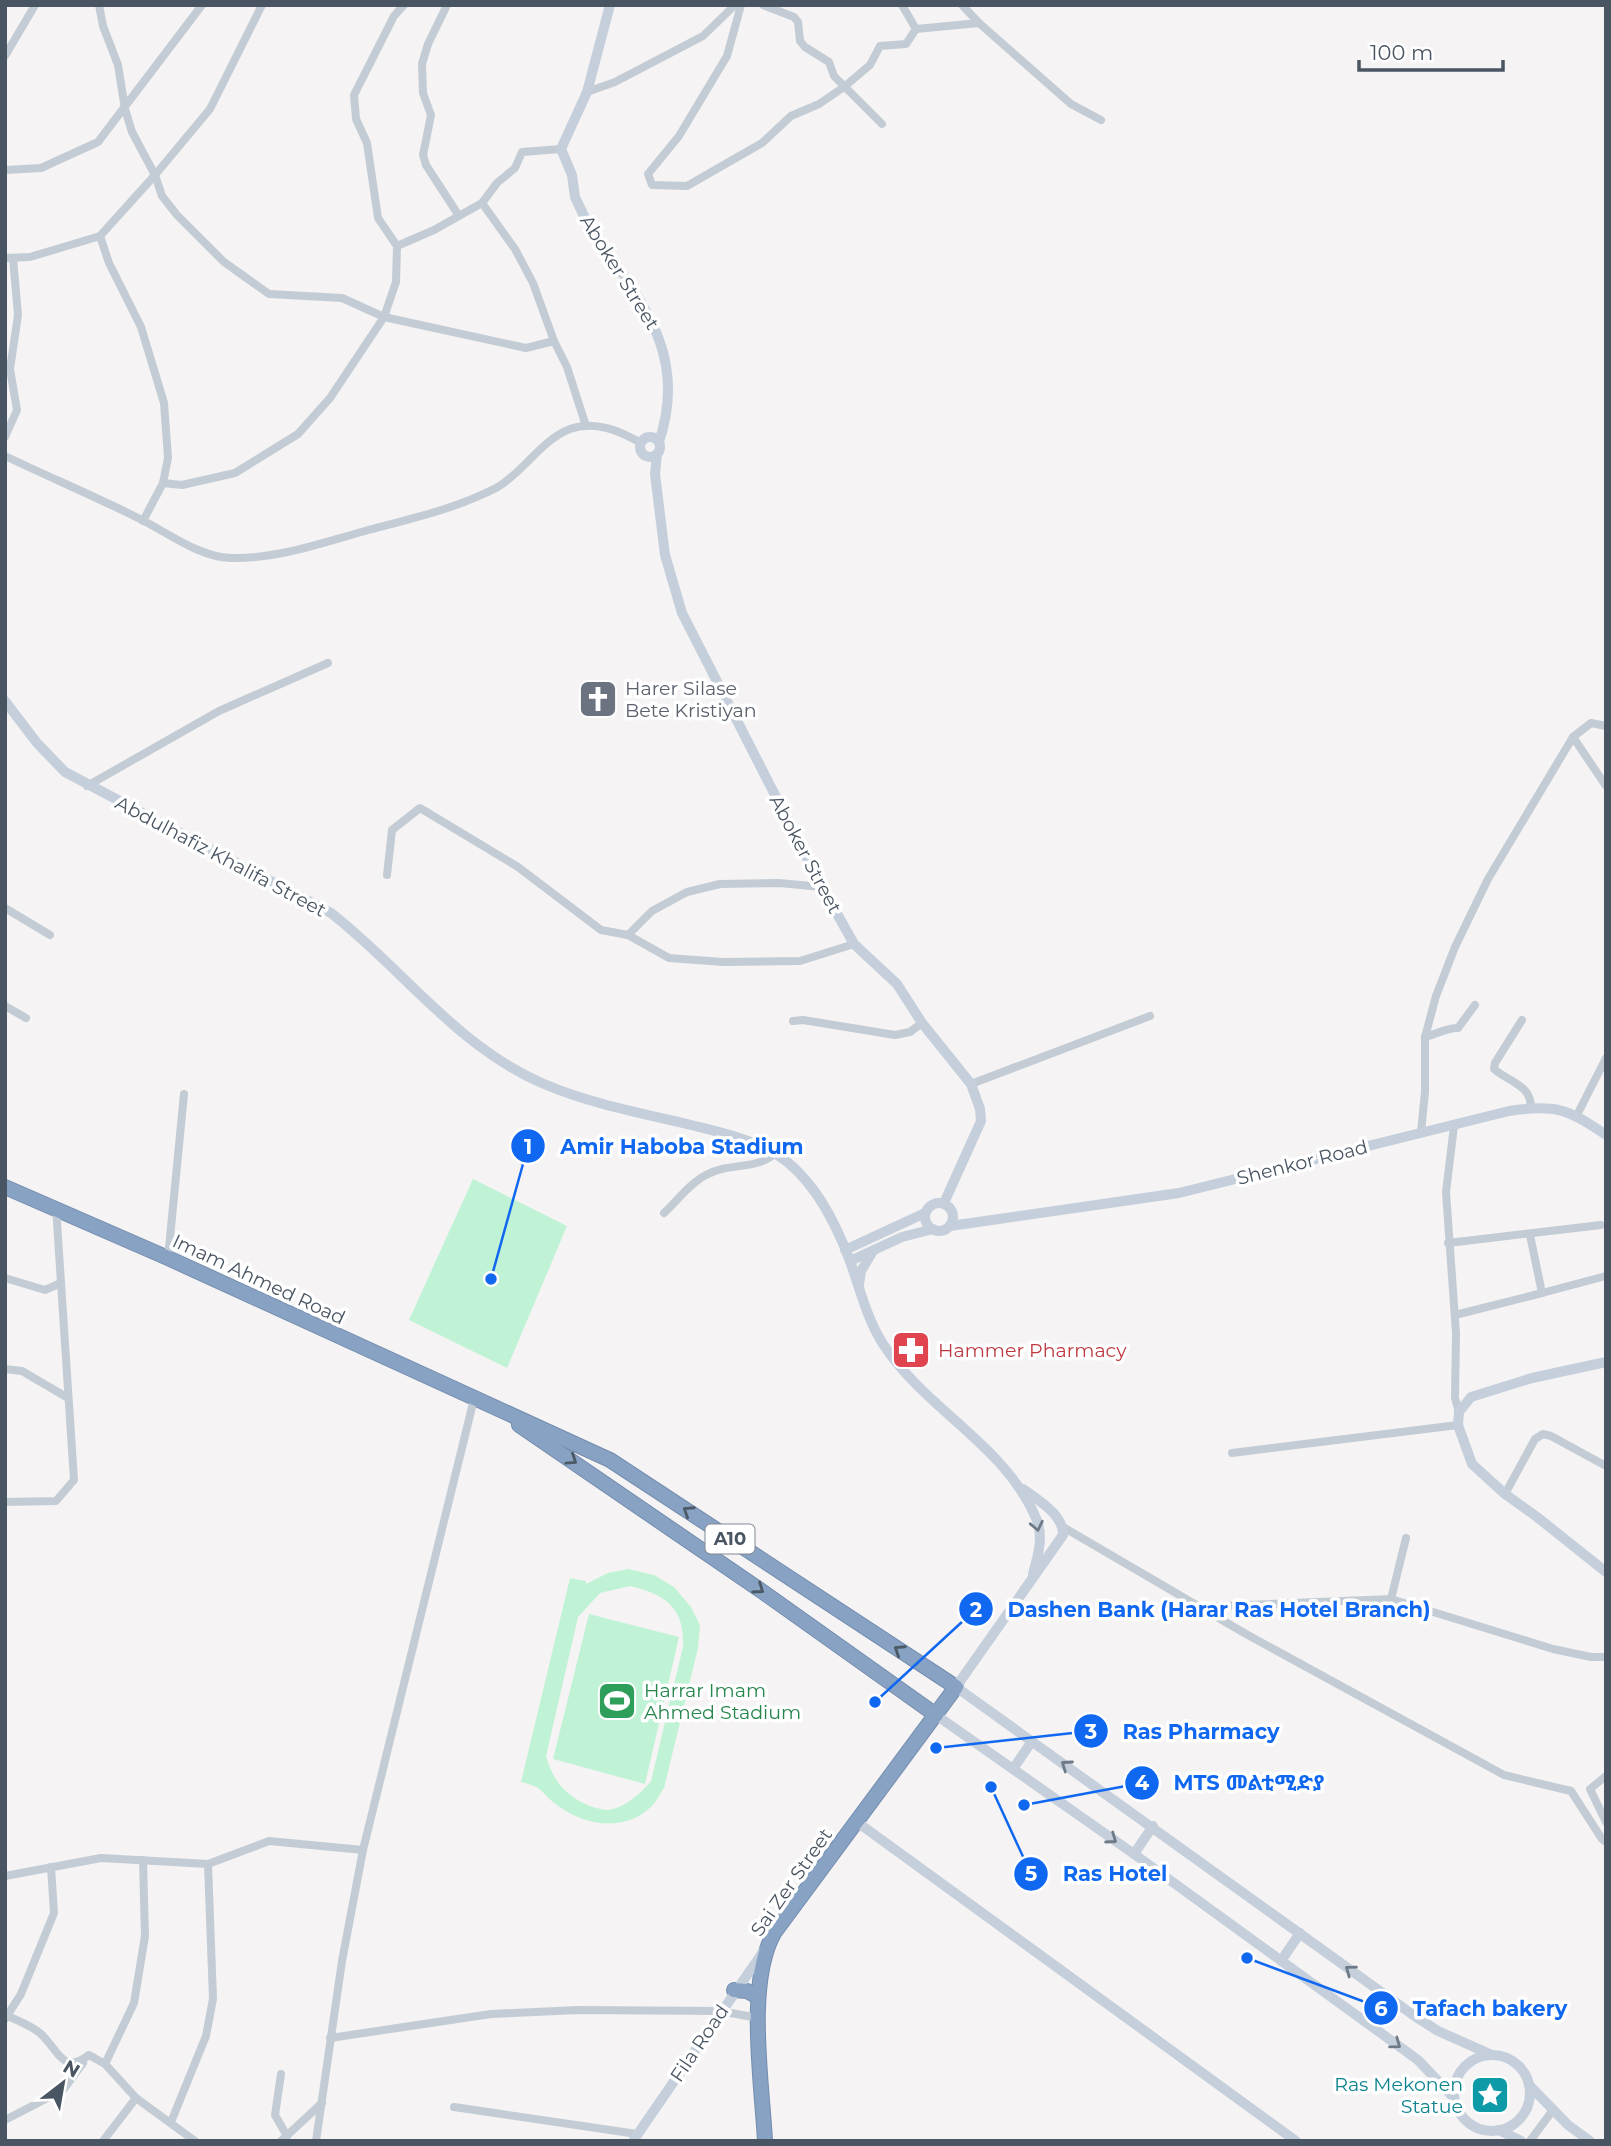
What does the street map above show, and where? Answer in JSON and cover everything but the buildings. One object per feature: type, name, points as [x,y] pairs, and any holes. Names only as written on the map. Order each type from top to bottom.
[{"type":"highway","name":"Imam Ahmed Road","points":[[5,1187],[56,1207],[610,1460],[956,1687]]},
{"type":"highway","name":"Imam Ahmed Road","points":[[495,1408],[763,1592],[936,1715]]},
{"type":"highway","name":"Sai Zer Street","points":[[765,2141],[758,1997],[766,1947],[956,1687]]},
{"type":"highway","points":[[734,1990],[747,1991],[758,1997]]},
{"type":"main road","points":[[561,149],[587,92],[610,5]]},
{"type":"main road","name":"Aboker Street","points":[[561,149],[572,175],[575,197],[583,214],[645,308],[664,349],[669,396],[665,424],[655,440]]},
{"type":"main road","points":[[645,438],[655,440],[660,449],[655,474],[640,450],[640,443],[645,438]]},
{"type":"main road","points":[[645,455],[651,457],[657,454]]},
{"type":"main road","name":"Aboker Street","points":[[655,474],[664,555],[682,613],[822,887],[854,944],[897,984],[922,1023],[971,1084],[980,1109],[981,1121],[944,1203]]},
{"type":"main road","name":"Abdulhafiz Khalifa Street","points":[[5,701],[37,743],[65,772],[331,913],[353,930],[468,1040],[504,1064],[578,1098],[746,1141],[775,1153],[799,1171],[820,1198],[847,1255],[873,1325],[883,1344],[900,1366],[1000,1464],[1015,1483]]},
{"type":"main road","name":"Shenkor Road","points":[[950,1226],[1179,1193],[1531,1107],[1563,1110],[1577,1115],[1606,1135]]},
{"type":"main road","points":[[835,1230],[872,1244],[933,1229],[942,1231],[950,1226],[953,1214],[944,1203],[930,1205],[925,1213],[872,1244],[847,1255]]},
{"type":"main road","points":[[925,1213],[927,1223],[933,1229]]},
{"type":"main road","name":"Shenkor Road","points":[[953,1214],[990,1219]]},
{"type":"main road","points":[[858,1286],[872,1244]]},
{"type":"main road","points":[[1606,1362],[1532,1378],[1471,1397],[1459,1412],[1458,1426],[1472,1464],[1505,1494],[1606,1572]]},
{"type":"main road","points":[[1015,1483],[1059,1519],[1063,1535],[956,1687],[1438,2031],[1517,2064],[1525,2074],[1530,2097],[1520,2119],[1499,2130],[1475,2127],[1465,2120],[1454,2098],[1454,2085],[1459,2073],[1468,2063],[1492,2054]]},
{"type":"main road","points":[[1015,1483],[1038,1520],[1039,1549],[1033,1574]]},
{"type":"main road","points":[[936,1715],[1134,1854],[1418,2060],[1454,2098]]},
{"type":"main road","points":[[1013,1769],[1032,1741]]},
{"type":"main road","points":[[857,1822],[1296,2141]]},
{"type":"main road","points":[[1134,1854],[1153,1826]]},
{"type":"main road","points":[[1281,1961],[1300,1933]]},
{"type":"main road","name":"Fila Road","points":[[635,2137],[766,1947]]},
{"type":"main road","points":[[1529,2085],[1568,2125],[1590,2141]]},
{"type":"main road","points":[[1499,2130],[1521,2141]]},
{"type":"street","points":[[5,56],[35,5]]},
{"type":"street","points":[[99,5],[103,26],[118,65],[125,109],[132,132],[155,175],[162,196],[224,262],[269,293],[342,298],[384,317],[526,348],[554,341]]},
{"type":"street","points":[[5,170],[41,168],[98,142],[202,5]]},
{"type":"street","points":[[5,437],[17,410],[10,369],[18,315],[9,258],[30,257],[100,236],[209,109],[262,5]]},
{"type":"street","points":[[163,483],[182,485],[235,473],[298,434],[330,398],[384,317],[396,282],[397,246],[378,218],[367,143],[356,119],[354,95],[394,16],[404,5]]},
{"type":"street","points":[[447,5],[428,44],[422,64],[423,93],[430,115],[423,155],[426,165],[459,216]]},
{"type":"street","points":[[587,92],[615,82],[702,36],[735,5]]},
{"type":"street","points":[[741,5],[727,56],[678,136],[648,173],[652,185],[687,186],[762,143],[791,116],[819,104],[844,87],[870,65],[880,46],[906,44],[916,29]]},
{"type":"street","points":[[763,5],[794,17],[798,22],[800,41],[829,62],[834,76],[882,124]]},
{"type":"street","points":[[902,5],[916,29]]},
{"type":"street","points":[[962,5],[1071,104],[1101,120]]},
{"type":"street","points":[[916,29],[979,23]]},
{"type":"street","points":[[397,246],[434,230],[482,203],[497,183],[514,168],[522,152],[561,149]]},
{"type":"street","points":[[482,203],[515,249],[533,283],[586,426]]},
{"type":"street","points":[[100,236],[141,327],[164,403],[168,458],[163,483],[143,521]]},
{"type":"street","points":[[5,456],[207,553],[228,558],[274,557],[449,508],[499,486],[556,438],[571,429],[598,426],[623,433],[640,443]]},
{"type":"street","points":[[87,786],[219,711],[328,663]]},
{"type":"street","points":[[1422,1132],[1425,1037],[1446,971],[1488,879],[1573,737],[1591,723],[1606,726]]},
{"type":"street","points":[[1573,737],[1606,786]]},
{"type":"street","points":[[387,875],[392,830],[420,808],[518,867],[601,930],[628,935],[669,958],[723,962],[800,961],[854,944]]},
{"type":"street","points":[[628,935],[652,911],[687,892],[720,884],[822,887]]},
{"type":"street","points":[[5,908],[50,935]]},
{"type":"street","points":[[1425,1037],[1458,1028],[1475,1005]]},
{"type":"street","points":[[5,1006],[26,1018]]},
{"type":"street","points":[[971,1084],[1150,1016]]},
{"type":"street","points":[[793,1021],[803,1020],[895,1035],[910,1032],[922,1023]]},
{"type":"street","points":[[1522,1020],[1495,1063],[1494,1069],[1527,1090],[1531,1107]]},
{"type":"street","points":[[1577,1115],[1606,1058]]},
{"type":"street","points":[[168,1258],[184,1094]]},
{"type":"street","points":[[1454,1126],[1446,1192],[1455,1315],[1455,1398],[1459,1412]]},
{"type":"street","points":[[664,1213],[705,1175],[725,1168],[765,1162],[775,1153]]},
{"type":"street","points":[[5,1502],[56,1501],[74,1480],[56,1207]]},
{"type":"street","points":[[1448,1242],[1601,1225]]},
{"type":"street","points":[[1530,1235],[1542,1293]]},
{"type":"street","points":[[1455,1315],[1606,1276]]},
{"type":"street","points":[[5,1278],[45,1290],[61,1283]]},
{"type":"street","points":[[5,1369],[22,1371],[68,1398]]},
{"type":"street","points":[[316,2141],[330,2038],[363,1850],[474,1399]]},
{"type":"street","points":[[1232,1453],[1458,1426]]},
{"type":"street","points":[[1505,1494],[1535,1438],[1544,1434],[1606,1466]]},
{"type":"street","points":[[1063,1527],[1197,1607],[1504,1775],[1571,1791],[1606,1842]]},
{"type":"street","points":[[1391,1599],[1406,1538]]},
{"type":"street","points":[[1197,1607],[1391,1599],[1553,1649],[1591,1657],[1606,1657]]},
{"type":"street","points":[[1606,1776],[1590,1789],[1606,1822]]},
{"type":"street","points":[[5,1876],[101,1858],[208,1864],[269,1840],[363,1850]]},
{"type":"street","points":[[106,2064],[134,2003],[145,1936],[143,1860]]},
{"type":"street","points":[[171,2122],[206,2036],[213,1999],[208,1864]]},
{"type":"street","points":[[51,1867],[54,1913],[21,1994],[6,2017],[39,2032],[70,2064],[78,2064],[89,2056]]},
{"type":"street","points":[[330,2038],[491,2014],[578,2010],[720,2011],[758,2018]]},
{"type":"street","points":[[89,2056],[106,2064],[136,2098],[171,2122],[182,2137],[195,2141]]},
{"type":"street","points":[[5,2120],[63,2090],[89,2056]]},
{"type":"street","points":[[281,2074],[275,2115],[284,2139],[322,2103]]},
{"type":"street","points":[[103,2141],[136,2098]]},
{"type":"street","points":[[454,2107],[635,2137]]},
{"type":"street","points":[[1530,2141],[1553,2110]]},
{"type":"green space","points":[[473,1179],[567,1226],[507,1368],[409,1320]]},
{"type":"green space","points":[[628,1569],[654,1575],[674,1587],[691,1607],[700,1625],[698,1648],[664,1788],[654,1804],[641,1815],[617,1823],[592,1822],[580,1818],[551,1801],[539,1788],[521,1782],[570,1578],[586,1581],[586,1584],[608,1573]],"holes":[[[630,1586],[663,1599],[676,1613],[683,1634],[683,1647],[651,1781],[625,1804],[605,1810],[586,1805],[570,1795],[553,1774],[546,1756],[578,1617],[600,1593]]]},
{"type":"green space","points":[[589,1614],[679,1637],[645,1784],[553,1759]]},
{"type":"place","name":"Harer Silase Bete Kristiyan","points":[[598,699]]},
{"type":"place","name":"Amir Haboba Stadium","points":[[491,1279]]},
{"type":"place","name":"Hammer Pharmacy","points":[[911,1350]]},
{"type":"place","name":"Harrar Imam Ahmed Stadium","points":[[617,1701]]},
{"type":"place","name":"Dashen Bank (Harar Ras Hotel Branch)","points":[[875,1702]]},
{"type":"place","name":"Ras Pharmacy","points":[[936,1748]]},
{"type":"place","name":"Ras Hotel","points":[[991,1787]]},
{"type":"place","name":"MTS መልቲሚድያ","points":[[1024,1805]]},
{"type":"place","name":"Tafach bakery","points":[[1247,1958]]},
{"type":"place","name":"Ras Mekonen Statue","points":[[1490,2095]]}]
